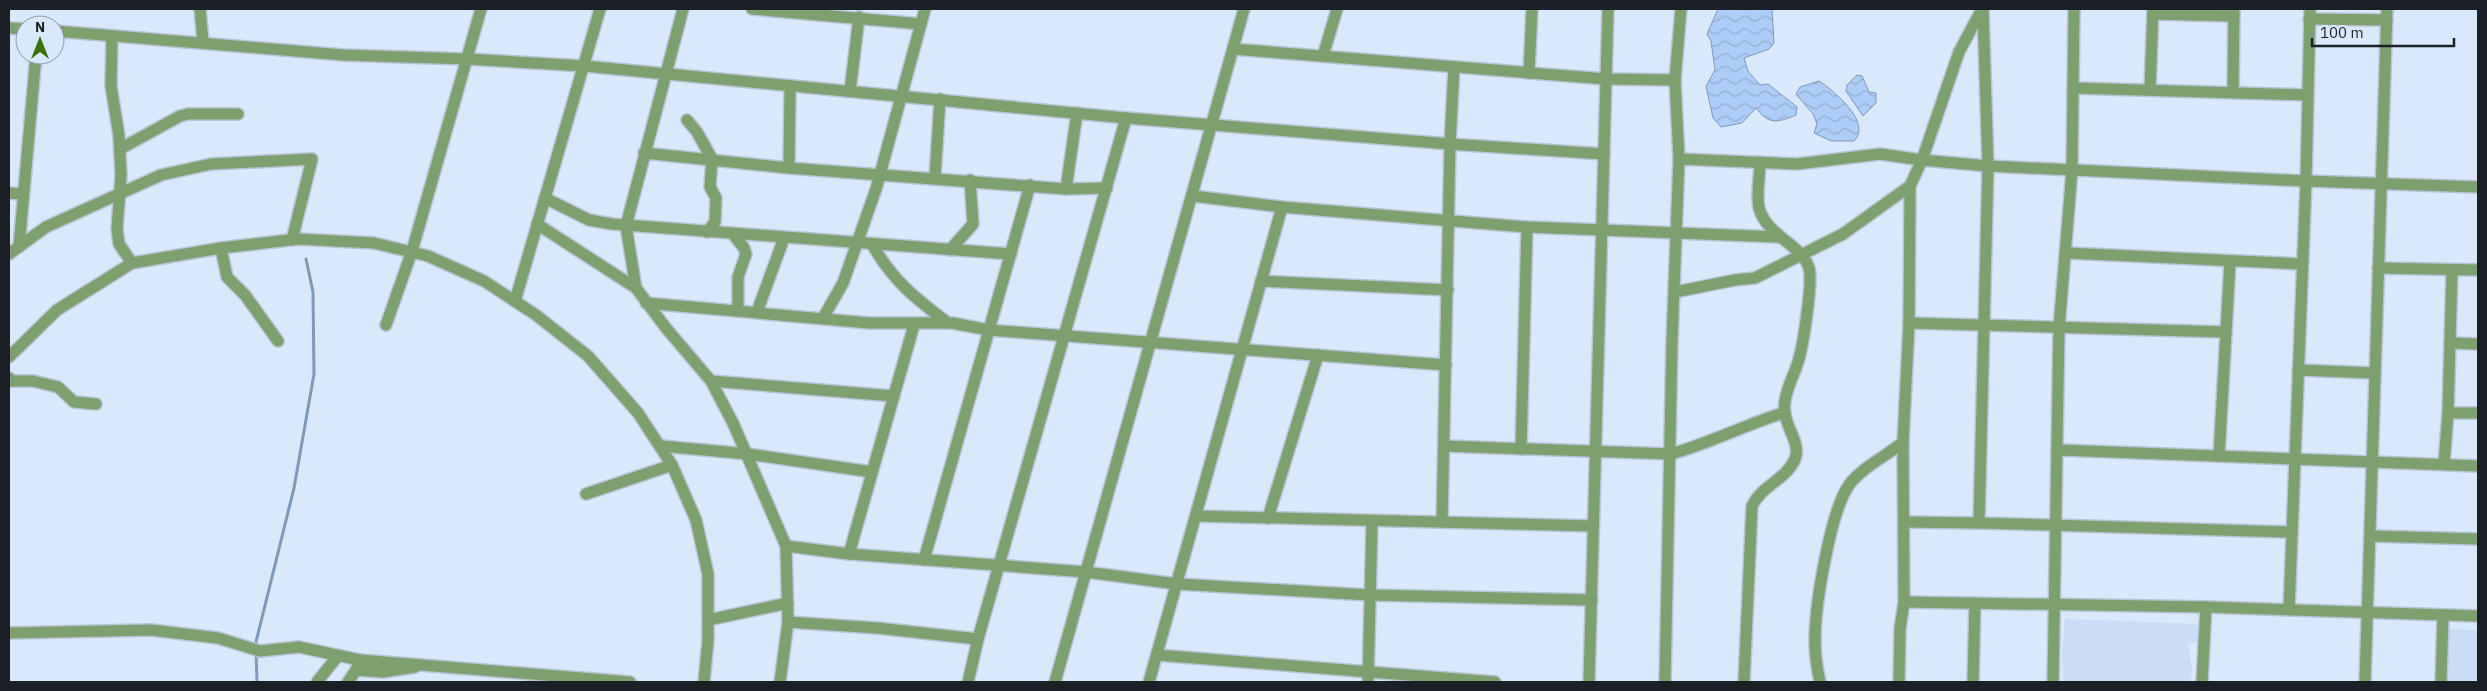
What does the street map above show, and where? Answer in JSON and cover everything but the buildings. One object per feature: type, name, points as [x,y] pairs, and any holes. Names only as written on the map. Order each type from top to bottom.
[{"type":"street","points":[[200,9],[204,42]]},
{"type":"street","points":[[386,325],[412,251],[468,59],[480,9]]},
{"type":"street","points":[[515,301],[600,9]]},
{"type":"street","points":[[636,288],[626,226],[683,9]]},
{"type":"street","points":[[752,9],[843,13],[859,17],[921,24]]},
{"type":"street","points":[[823,318],[842,283],[858,243],[925,9]]},
{"type":"street","points":[[1055,682],[1244,9]]},
{"type":"street","points":[[1323,56],[1337,9]]},
{"type":"street","points":[[1530,73],[1532,9]]},
{"type":"street","points":[[1589,682],[1600,343],[1600,230],[1608,9]]},
{"type":"street","points":[[1665,682],[1672,341],[1679,159],[1675,80],[1681,9]]},
{"type":"street","points":[[1899,682],[1900,629],[1904,602],[1903,442],[1909,323],[1910,186],[1922,160],[1960,52],[1983,9]]},
{"type":"street","points":[[1979,522],[1988,166],[1983,9]]},
{"type":"street","points":[[2053,682],[2059,450],[2059,328],[2067,253],[2072,170],[2074,9]]},
{"type":"street","points":[[2150,90],[2153,11],[2234,12],[2233,92]]},
{"type":"street","points":[[2289,610],[2306,181],[2310,14],[2387,14],[2365,682]]},
{"type":"street","points":[[850,91],[859,17]]},
{"type":"street","points":[[65,32],[343,55],[468,59],[584,66],[1126,118],[1450,144],[1604,154]]},
{"type":"street","points":[[112,36],[111,91],[120,149],[120,192],[117,214],[119,244],[132,263]]},
{"type":"street","points":[[1233,49],[1606,79],[1675,80]]},
{"type":"street","points":[[19,247],[22,194],[35,65]]},
{"type":"street","points":[[1442,522],[1450,144],[1454,67]]},
{"type":"street","points":[[789,168],[790,87]]},
{"type":"street","points":[[2074,88],[2307,95]]},
{"type":"street","points":[[935,177],[940,99]]},
{"type":"street","points":[[1066,188],[1077,113]]},
{"type":"street","points":[[120,149],[180,116],[238,114]]},
{"type":"street","points":[[968,682],[998,566],[1126,118]]},
{"type":"street","points":[[687,120],[697,132],[712,159],[710,187],[716,198],[715,222],[707,232]]},
{"type":"street","points":[[644,153],[789,168],[935,177],[1066,188],[1107,188]]},
{"type":"street","points":[[1679,159],[1823,162],[1880,154],[1988,166],[2478,187]]},
{"type":"street","points":[[9,254],[46,226],[162,175],[211,164],[312,159],[292,240]]},
{"type":"street","points":[[1744,682],[1752,506],[1758,494],[1784,474],[1794,460],[1797,448],[1783,413],[1786,391],[1799,360],[1810,275],[1802,255],[1778,237],[1765,221],[1759,207],[1760,162]]},
{"type":"street","points":[[950,250],[973,224],[970,180]]},
{"type":"street","points":[[924,560],[1030,185]]},
{"type":"street","points":[[1675,292],[1754,278],[1843,234],[1910,186]]},
{"type":"street","points":[[9,193],[22,194]]},
{"type":"street","points":[[1193,196],[1282,207],[1527,227],[1778,237]]},
{"type":"street","points":[[545,198],[589,220],[626,226],[1011,254]]},
{"type":"street","points":[[1150,682],[1282,207]]},
{"type":"street","points":[[538,224],[636,288],[646,303],[711,382],[748,454],[786,546],[788,622],[780,682]]},
{"type":"street","points":[[1521,449],[1527,227]]},
{"type":"street","points":[[733,234],[744,248],[746,254],[738,277],[738,311]]},
{"type":"street","points":[[757,312],[784,238]]},
{"type":"street","points":[[9,357],[57,310],[132,263],[221,248],[292,240],[374,243],[412,251],[484,281],[536,315],[588,356],[621,391],[661,446],[672,465],[696,520],[708,574],[708,620],[704,682]]},
{"type":"street","points":[[872,244],[885,267],[897,281],[948,324]]},
{"type":"street","points":[[221,248],[227,277],[246,295],[278,341]]},
{"type":"street","points":[[2067,253],[2302,264]]},
{"type":"street","points":[[2219,456],[2230,262]]},
{"type":"street","points":[[2378,268],[2478,270]]},
{"type":"street","points":[[2444,464],[2448,413],[2452,270]]},
{"type":"street","points":[[1261,281],[1448,290]]},
{"type":"street","points":[[646,303],[914,325],[948,324],[989,330],[1446,365]]},
{"type":"street","points":[[1909,323],[2226,332]]},
{"type":"street","points":[[849,554],[914,325]]},
{"type":"street","points":[[2450,343],[2478,344]]},
{"type":"street","points":[[1268,518],[1318,355]]},
{"type":"street","points":[[2298,370],[2375,373]]},
{"type":"street","points":[[9,378],[11,381],[33,382],[58,387],[68,394],[74,402],[96,404]]},
{"type":"street","points":[[711,382],[894,396]]},
{"type":"street","points":[[1444,446],[1671,454],[1704,445],[1753,422],[1783,413]]},
{"type":"street","points":[[2448,413],[2478,413]]},
{"type":"street","points":[[1820,682],[1815,640],[1825,561],[1839,502],[1850,483],[1903,442]]},
{"type":"street","points":[[661,446],[748,454],[872,472]]},
{"type":"street","points":[[2059,450],[2478,466]]},
{"type":"street","points":[[586,494],[672,465]]},
{"type":"street","points":[[1196,516],[1593,526]]},
{"type":"street","points":[[1368,677],[1372,521]]},
{"type":"street","points":[[1905,522],[1979,522],[2292,532]]},
{"type":"street","points":[[2370,536],[2478,539]]},
{"type":"street","points":[[786,546],[849,554],[1086,572],[1177,584],[1369,595],[1592,600]]},
{"type":"street","points":[[1904,602],[2054,604],[2478,616]]},
{"type":"street","points":[[708,620],[788,603]]},
{"type":"street","points":[[1973,682],[1975,603]]},
{"type":"street","points":[[2202,682],[2206,608]]},
{"type":"street","points":[[2441,682],[2443,615]]},
{"type":"street","points":[[788,622],[978,638]]},
{"type":"street","points":[[9,633],[151,630],[218,638],[260,651],[299,647],[337,657],[383,677],[425,664]]},
{"type":"street","points":[[1157,655],[1368,677],[1495,682]]},
{"type":"street","points":[[317,682],[337,657]]},
{"type":"street","points":[[358,665],[425,664],[546,679],[630,682]]},
{"type":"street","points":[[348,682],[358,665]]},
{"type":"shaded area","points":[[2065,619],[2199,624],[2199,642],[2188,643],[2192,670],[2190,682],[2064,682],[2062,656]]},
{"type":"shaded area","points":[[2442,629],[2478,630],[2478,682],[2441,682]]},
{"type":"water","points":[[1718,9],[1772,9],[1774,43],[1769,49],[1744,58],[1748,71],[1760,85],[1768,84],[1797,107],[1796,115],[1784,120],[1774,121],[1769,120],[1756,108],[1742,123],[1721,127],[1713,118],[1706,86],[1715,70],[1711,41],[1707,34]]},
{"type":"water","points":[[1857,75],[1862,76],[1869,92],[1876,93],[1876,103],[1863,116],[1846,91],[1847,85]]},
{"type":"water","points":[[1819,81],[1841,99],[1855,116],[1859,125],[1859,134],[1854,141],[1831,141],[1814,133],[1817,124],[1813,114],[1796,94],[1800,87]]},
{"type":"waterway","points":[[255,646],[294,488],[314,374],[313,292],[306,259]]},
{"type":"waterway","points":[[256,652],[257,682]]}]
